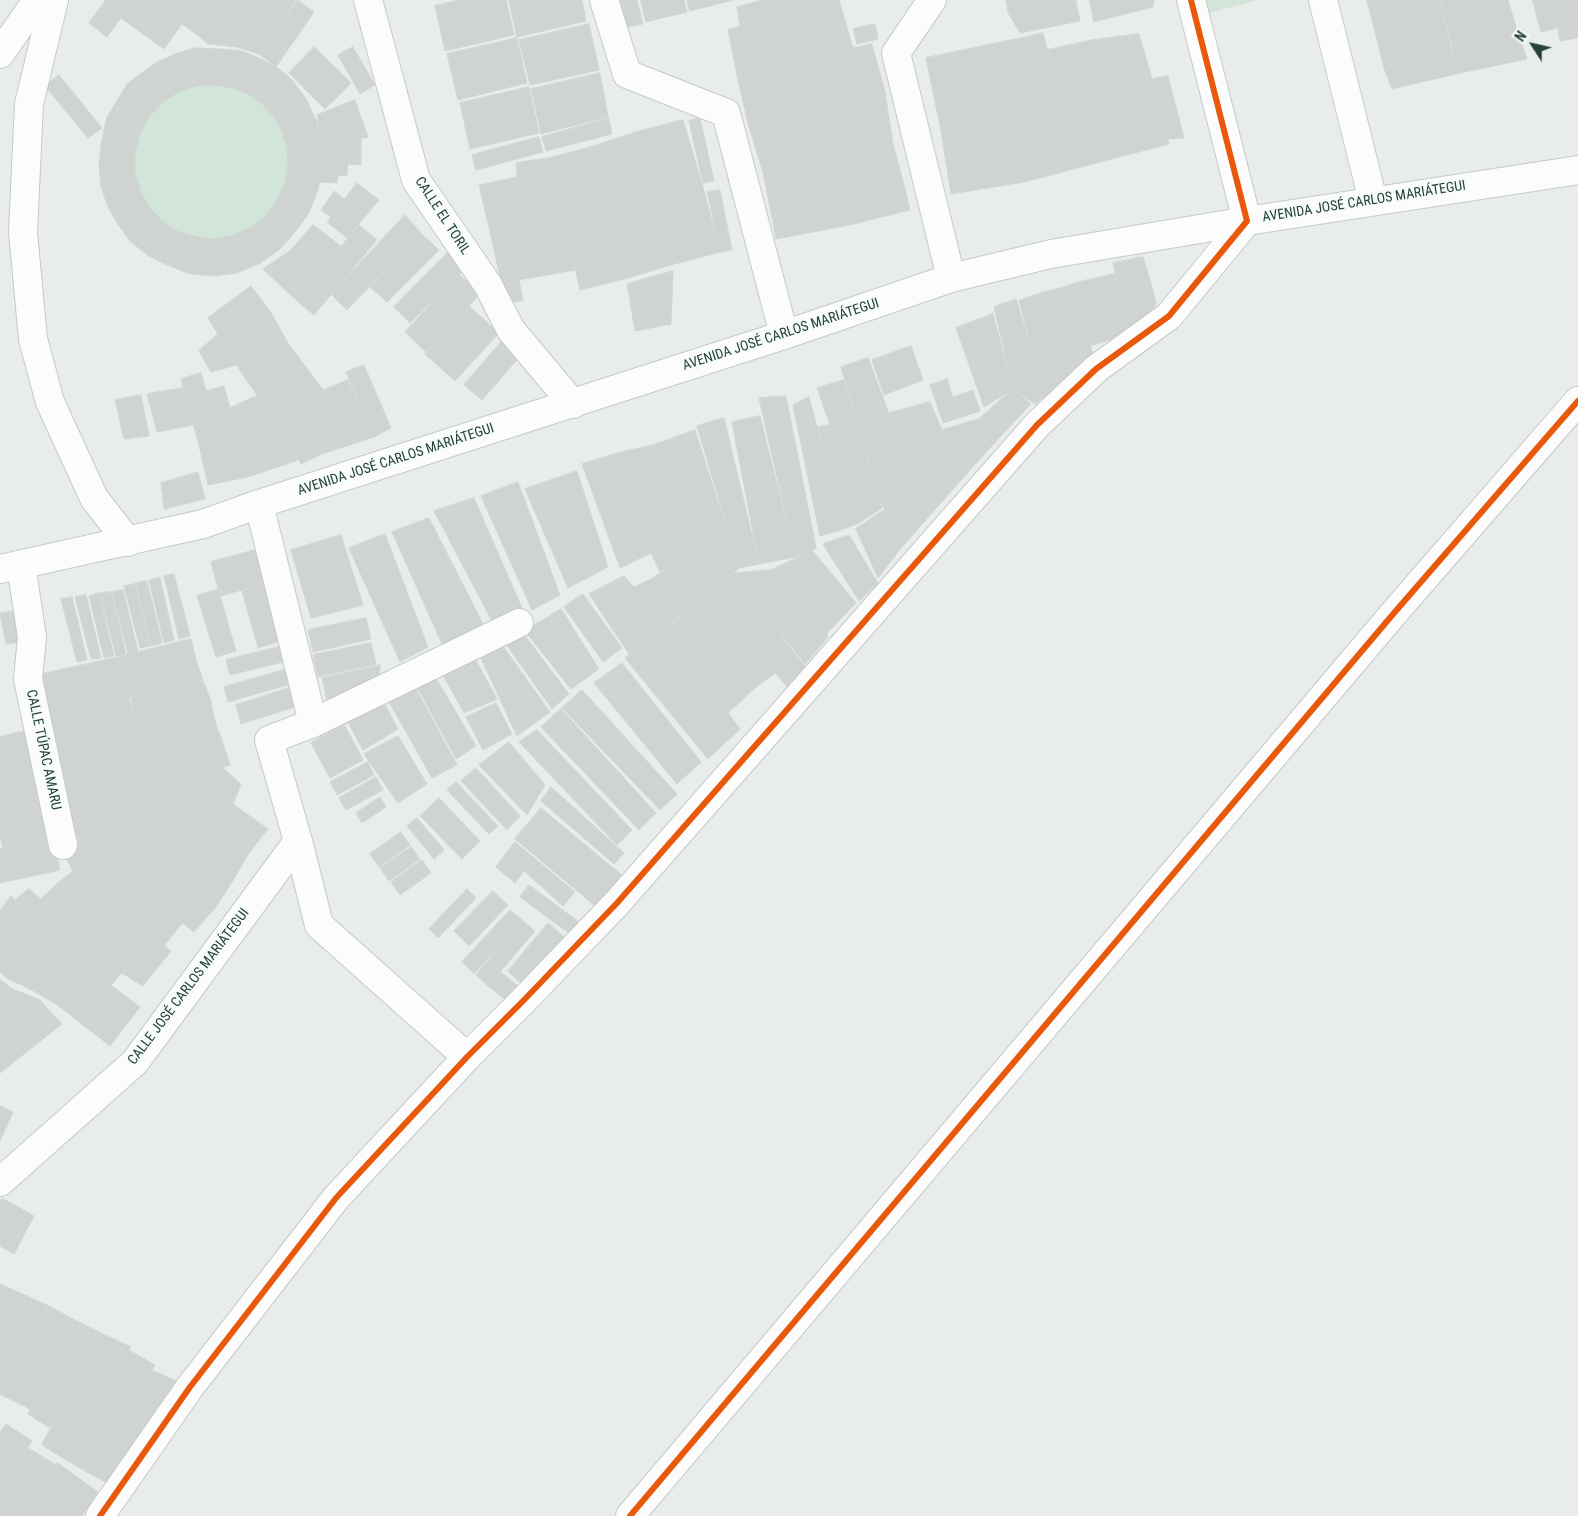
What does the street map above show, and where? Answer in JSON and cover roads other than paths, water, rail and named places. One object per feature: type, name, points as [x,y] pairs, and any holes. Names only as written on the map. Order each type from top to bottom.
[{"type":"street","points":[[0,54],[37,0]]},
{"type":"street","points":[[54,0],[30,104],[23,232],[34,340],[50,402],[94,498],[128,542]]},
{"type":"street","name":"CALLE EL TORIL","points":[[368,0],[416,180],[488,285],[511,330],[573,404]]},
{"type":"street","points":[[604,0],[627,74],[726,113],[784,335]]},
{"type":"street","points":[[932,0],[896,52],[951,278]]},
{"type":"street","points":[[100,1516],[190,1387],[336,1198],[468,1057],[617,903],[1037,425],[1096,369],[1169,316],[1247,221],[1190,0]]},
{"type":"street","points":[[1323,0],[1373,201]]},
{"type":"street","name":"AVENIDA JOSÉ CARLOS MARIÁTEGUI","points":[[11,567],[203,524],[259,504],[784,335],[951,278],[1051,254],[1247,221],[1578,170]]},
{"type":"street","points":[[630,1516],[1394,613],[1578,401]]},
{"type":"street","points":[[259,504],[313,724]]},
{"type":"street","name":"CALLE TÚPAC AMARU","points":[[11,567],[32,637],[28,679],[63,846]]},
{"type":"street","points":[[468,1057],[319,924],[269,740],[313,724],[519,623]]},
{"type":"street","name":"CALLE JOSÉ CARLOS MARIÁTEGUI","points":[[0,1182],[135,1062],[298,841]]}]
